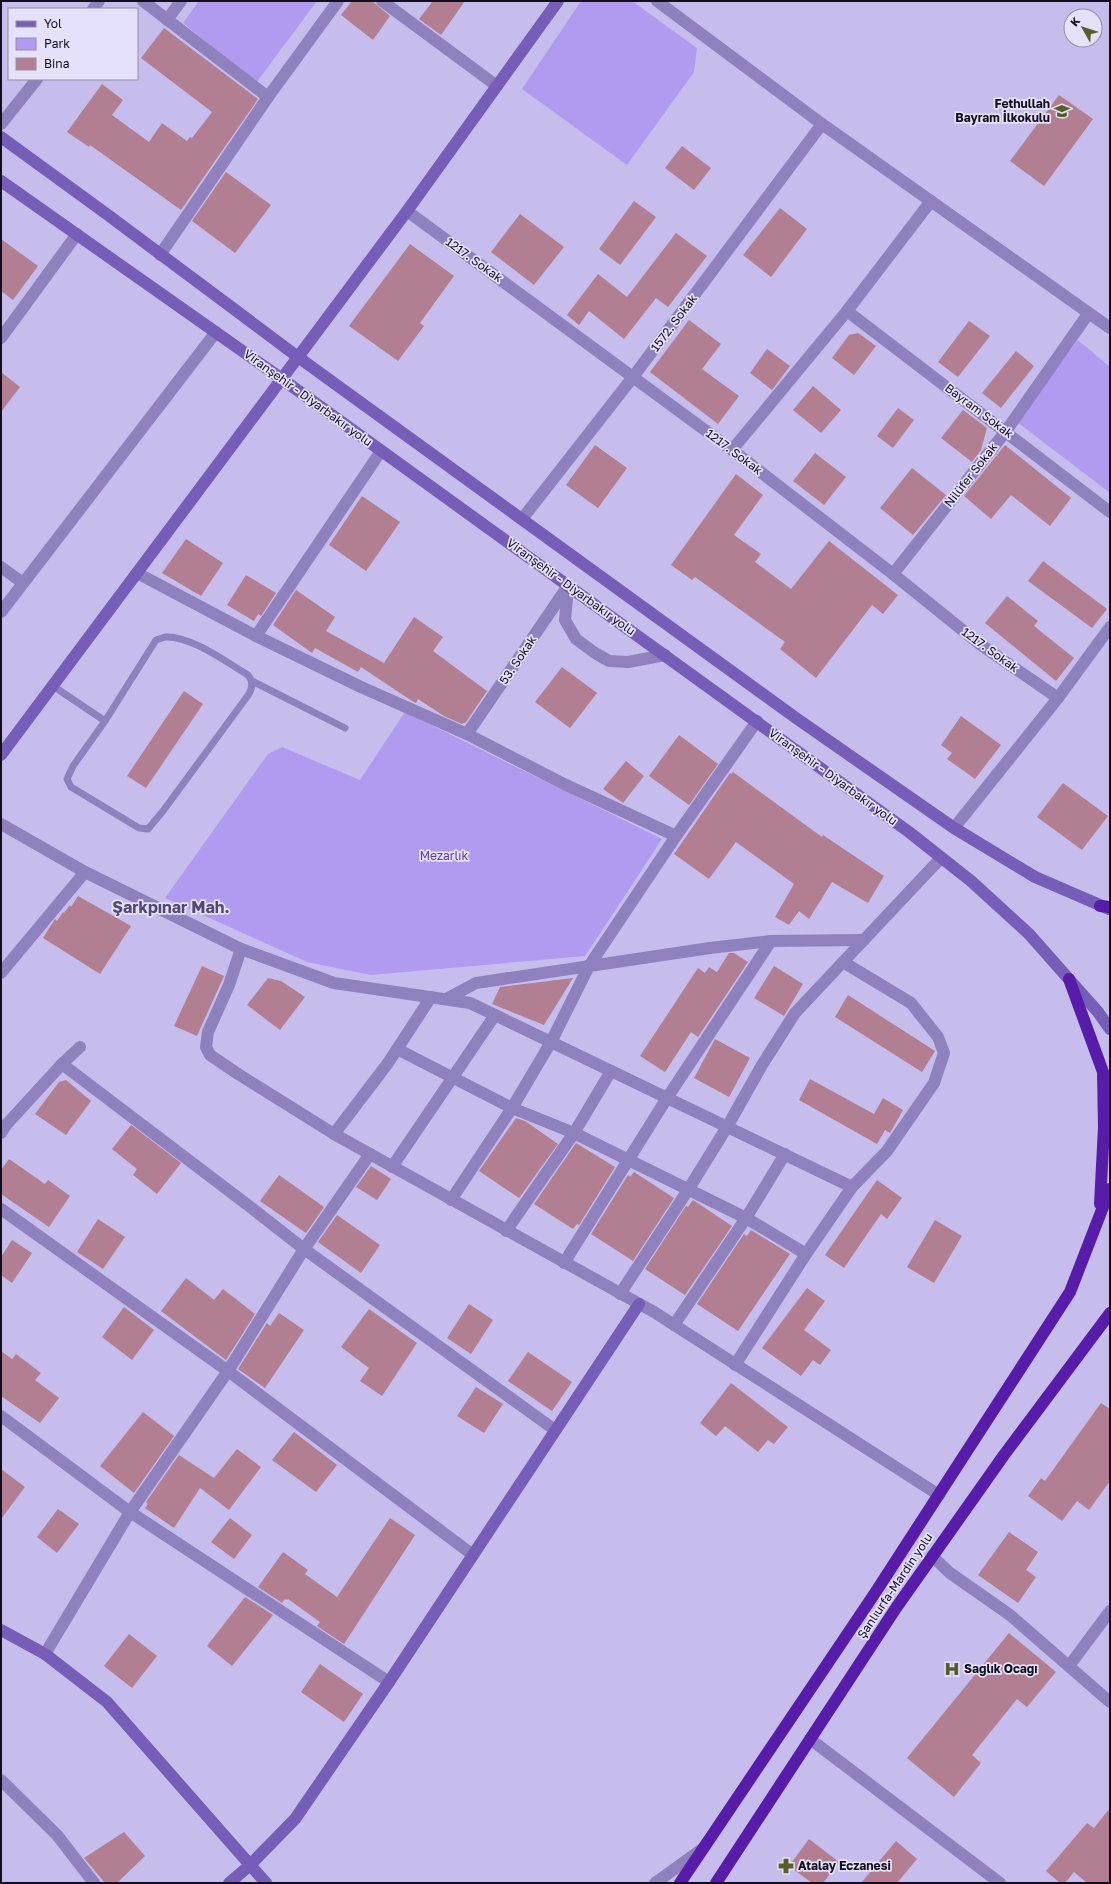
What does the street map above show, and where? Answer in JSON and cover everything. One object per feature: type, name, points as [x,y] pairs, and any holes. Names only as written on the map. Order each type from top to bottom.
[{"type":"highway","points":[[1069,979],[1103,1072],[1104,1127],[1100,1215]]},
{"type":"highway","points":[[680,1883],[876,1593],[1070,1292],[1110,1189]]},
{"type":"highway","name":"Şanlıurfa-Mardin yolu","points":[[716,1883],[896,1608],[1004,1455],[1110,1313]]},
{"type":"main road","points":[[1,755],[407,210],[558,1]]},
{"type":"main road","points":[[1,137],[298,357],[796,718],[954,828],[1035,877],[1107,908]]},
{"type":"main road","name":"Viranşehir - Diyarbakır yolu","points":[[1,181],[282,378],[909,832],[971,881],[1029,934],[1069,979],[1110,1029]]},
{"type":"main road","points":[[229,1883],[249,1866],[295,1819],[389,1682],[639,1304]]},
{"type":"main road","points":[[1,1630],[45,1654],[107,1702],[249,1866],[266,1883]]},
{"type":"street","points":[[143,1],[268,98]]},
{"type":"street","points":[[167,20],[181,1]]},
{"type":"street","points":[[160,255],[268,98],[338,1]]},
{"type":"street","points":[[382,1],[497,86]]},
{"type":"street","points":[[657,1],[822,124],[1088,314],[1110,328]]},
{"type":"street","points":[[1,124],[36,80]]},
{"type":"street","name":"1572. Sokak","points":[[522,519],[633,376],[822,124]]},
{"type":"street","points":[[732,450],[848,311],[931,201]]},
{"type":"street","name":"1217. Sokak","points":[[407,210],[732,450],[893,574],[981,645],[1058,698]]},
{"type":"street","points":[[1,338],[77,234]]},
{"type":"street","name":"Bayram Sokak","points":[[848,311],[1110,512]]},
{"type":"street","name":"Nilüfer Sokak","points":[[893,574],[1006,431],[1088,314]]},
{"type":"street","points":[[1,612],[216,332]]},
{"type":"street","points":[[256,636],[381,451]]},
{"type":"street","points":[[1,567],[23,584]]},
{"type":"street","points":[[137,573],[256,636],[467,734],[564,784],[676,836]]},
{"type":"street","points":[[568,586],[565,620],[576,639],[582,644],[609,661],[628,662],[664,655]]},
{"type":"street","name":"53. Sokak","points":[[467,734],[568,586]]},
{"type":"street","points":[[954,828],[1058,698],[1110,627]]},
{"type":"street","points":[[451,1200],[512,1108],[551,1042],[589,966],[676,836],[757,721]]},
{"type":"street","points":[[1,824],[85,872],[240,949],[334,983],[470,1003],[852,1187]]},
{"type":"street","points":[[620,1294],[688,1190],[795,1013],[941,858]]},
{"type":"street","points":[[1,973],[85,872]]},
{"type":"street","points":[[446,999],[476,983],[589,966],[771,941],[864,940]]},
{"type":"street","points":[[564,1263],[667,1098],[771,941]]},
{"type":"street","points":[[240,949],[229,985],[208,1032],[206,1046],[210,1055],[334,1134],[674,1325],[939,1495]]},
{"type":"street","points":[[735,1364],[806,1254],[852,1187],[888,1151],[934,1083],[944,1053],[938,1036],[911,1004],[843,962]]},
{"type":"street","points":[[334,1134],[397,1049],[431,997]]},
{"type":"street","points":[[392,1166],[495,1015]]},
{"type":"street","points":[[1,1133],[6,1125],[62,1064],[80,1047]]},
{"type":"street","points":[[397,1049],[512,1108],[574,1133],[746,1218],[806,1254]]},
{"type":"street","points":[[62,1064],[249,1206],[304,1250],[555,1430]]},
{"type":"street","points":[[506,1231],[574,1133],[611,1071]]},
{"type":"street","points":[[45,1654],[130,1512],[228,1371],[304,1250],[370,1154]]},
{"type":"street","points":[[674,1325],[746,1218],[785,1154]]},
{"type":"street","points":[[1,1209],[228,1371],[473,1554]]},
{"type":"street","points":[[1,1416],[130,1512],[389,1682]]},
{"type":"street","points":[[932,1556],[950,1573],[1010,1615],[1110,1702]]},
{"type":"street","points":[[1069,1666],[1110,1611]]},
{"type":"street","points":[[810,1739],[1000,1883]]},
{"type":"street","points":[[1,1780],[58,1835],[93,1883]]},
{"type":"street","points":[[655,1883],[705,1847]]},
{"type":"lane","points":[[165,637],[173,637],[189,641],[248,674],[252,681],[252,687],[249,694],[163,811],[148,829],[139,828],[71,787],[67,779],[73,766],[105,720],[156,640],[165,637]]},
{"type":"lane","points":[[252,681],[345,728]]},
{"type":"lane","points":[[53,686],[105,720]]},
{"type":"green space","points":[[199,1],[317,1],[256,83],[183,23]]},
{"type":"green space","points":[[581,1],[632,1],[697,48],[694,72],[627,165],[522,89]]},
{"type":"green space","points":[[1078,340],[1110,367],[1110,493],[1017,422]]},
{"type":"green space","name":"Mezarlık","points":[[405,712],[662,839],[585,956],[371,975],[307,962],[165,898],[268,754],[282,747],[360,780]]},
{"type":"building","points":[[352,1],[372,1],[390,16],[373,40],[341,15]]},
{"type":"building","points":[[433,1],[465,1],[441,35],[419,19]]},
{"type":"building","points":[[164,28],[258,99],[181,210],[90,145],[89,147],[67,132],[102,84],[123,100],[112,115],[149,142],[162,123],[187,141],[190,137],[192,138],[212,112],[141,58]]},
{"type":"building","points":[[1059,95],[1093,119],[1044,186],[1010,161]]},
{"type":"building","points":[[682,146],[711,168],[694,190],[665,168]]},
{"type":"building","points":[[226,172],[271,205],[235,253],[192,221]]},
{"type":"building","points":[[634,201],[656,217],[620,265],[599,249]]},
{"type":"building","points":[[780,208],[807,229],[771,277],[743,255]]},
{"type":"building","points":[[520,214],[564,247],[534,285],[491,252]]},
{"type":"building","points":[[676,233],[707,256],[668,307],[656,298],[624,339],[589,311],[579,325],[567,315],[598,274],[627,297]]},
{"type":"building","points":[[1,239],[38,266],[13,300],[1,291]]},
{"type":"building","points":[[410,244],[454,276],[420,323],[424,326],[398,361],[349,326]]},
{"type":"building","points":[[689,320],[721,344],[702,369],[739,396],[718,424],[650,372]]},
{"type":"building","points":[[969,321],[990,336],[958,377],[938,362]]},
{"type":"building","points":[[858,333],[876,346],[854,375],[832,358],[849,335]]},
{"type":"building","points":[[767,349],[790,366],[772,390],[750,373]]},
{"type":"building","points":[[1016,351],[1034,366],[1001,408],[982,393]]},
{"type":"building","points":[[1,372],[20,387],[1,412]]},
{"type":"building","points":[[813,386],[841,410],[821,433],[793,410]]},
{"type":"building","points":[[898,408],[914,420],[893,448],[877,436]]},
{"type":"building","points":[[963,410],[987,428],[981,450],[972,462],[941,438]]},
{"type":"building","points":[[595,445],[627,468],[598,508],[566,485]]},
{"type":"building","points":[[1005,445],[1071,498],[1050,526],[1011,495],[991,519],[964,496]]},
{"type":"building","points":[[815,453],[846,477],[824,505],[793,481]]},
{"type":"building","points":[[912,468],[946,495],[913,535],[880,508]]},
{"type":"building","points":[[736,474],[763,495],[734,535],[761,554],[755,562],[791,589],[829,541],[898,595],[883,614],[872,605],[816,678],[780,649],[785,642],[695,577],[692,580],[671,565]]},
{"type":"building","points":[[362,496],[400,522],[366,571],[329,545]]},
{"type":"building","points":[[186,539],[223,563],[201,596],[162,573]]},
{"type":"building","points":[[1043,561],[1107,609],[1092,628],[1028,581]]},
{"type":"building","points":[[246,575],[276,593],[261,616],[258,614],[254,621],[227,605]]},
{"type":"building","points":[[296,590],[335,617],[326,631],[384,663],[414,617],[443,637],[433,651],[487,691],[466,722],[462,724],[444,716],[418,699],[416,703],[412,701],[361,667],[358,672],[315,648],[312,653],[273,625]]},
{"type":"building","points":[[1007,596],[1038,621],[1034,626],[1074,658],[1056,681],[985,623]]},
{"type":"building","points":[[562,667],[597,693],[570,728],[535,702]]},
{"type":"building","points":[[184,691],[203,704],[146,788],[127,776]]},
{"type":"building","points":[[961,716],[1001,745],[975,779],[947,759],[952,753],[941,745]]},
{"type":"building","points":[[679,735],[718,764],[689,805],[649,776]]},
{"type":"building","points":[[626,761],[644,776],[623,803],[603,789]]},
{"type":"building","points":[[733,772],[822,837],[823,835],[884,876],[868,903],[832,882],[809,919],[799,911],[789,925],[775,917],[794,884],[736,842],[709,879],[674,854],[730,773],[732,774]]},
{"type":"building","points":[[1063,783],[1108,816],[1082,850],[1037,817]]},
{"type":"building","points":[[78,896],[131,926],[100,974],[43,938],[55,919],[57,921],[70,905],[71,907]]},
{"type":"building","points":[[729,953],[734,953],[748,962],[698,1037],[691,1032],[665,1072],[640,1056],[698,968],[705,973],[709,967],[717,972]]},
{"type":"building","points":[[202,966],[224,976],[197,1036],[174,1026]]},
{"type":"building","points":[[774,966],[803,984],[784,1016],[754,998]]},
{"type":"building","points":[[268,978],[281,981],[305,997],[280,1030],[247,1005]]},
{"type":"building","points":[[573,978],[544,1025],[492,1004],[500,987]]},
{"type":"building","points":[[848,995],[935,1051],[922,1072],[835,1017]]},
{"type":"building","points":[[715,1039],[750,1058],[729,1097],[694,1078]]},
{"type":"building","points":[[810,1079],[874,1114],[883,1098],[903,1110],[890,1133],[885,1130],[877,1144],[799,1100]]},
{"type":"building","points":[[66,1080],[91,1101],[66,1135],[35,1114],[59,1082]]},
{"type":"building","points":[[516,1118],[525,1121],[558,1144],[519,1198],[479,1171]]},
{"type":"building","points":[[131,1125],[181,1163],[157,1194],[133,1175],[137,1169],[112,1149]]},
{"type":"building","points":[[576,1143],[615,1167],[579,1225],[577,1224],[573,1229],[534,1204]]},
{"type":"building","points":[[9,1159],[45,1184],[48,1180],[70,1196],[49,1227],[1,1194],[1,1170]]},
{"type":"building","points":[[371,1166],[391,1179],[377,1200],[356,1187]]},
{"type":"building","points":[[634,1172],[674,1198],[633,1261],[591,1234],[628,1175],[630,1177]]},
{"type":"building","points":[[279,1175],[324,1207],[306,1233],[260,1201]]},
{"type":"building","points":[[877,1180],[902,1198],[887,1219],[881,1214],[844,1268],[825,1255]]},
{"type":"building","points":[[693,1200],[732,1226],[685,1295],[645,1269],[686,1206],[688,1207]]},
{"type":"building","points":[[337,1215],[380,1245],[361,1273],[318,1242]]},
{"type":"building","points":[[98,1219],[125,1237],[103,1269],[77,1252]]},
{"type":"building","points":[[935,1220],[962,1236],[934,1283],[907,1267]]},
{"type":"building","points":[[751,1230],[790,1254],[738,1331],[697,1304],[744,1234],[747,1236]]},
{"type":"building","points":[[12,1240],[32,1253],[12,1283],[1,1275],[1,1257]]},
{"type":"building","points":[[186,1278],[214,1300],[223,1289],[255,1314],[226,1360],[161,1311]]},
{"type":"building","points":[[807,1288],[825,1301],[804,1330],[831,1350],[820,1365],[813,1360],[801,1376],[762,1348]]},
{"type":"building","points":[[469,1304],[493,1320],[471,1354],[447,1338]]},
{"type":"building","points":[[124,1307],[154,1330],[132,1360],[102,1337]]},
{"type":"building","points":[[369,1309],[417,1343],[382,1396],[360,1381],[369,1368],[341,1347]]},
{"type":"building","points":[[279,1313],[304,1330],[265,1388],[238,1369],[267,1323],[270,1326]]},
{"type":"building","points":[[1,1351],[12,1359],[16,1354],[41,1373],[35,1380],[59,1398],[40,1423],[1,1396]]},
{"type":"building","points":[[528,1352],[572,1382],[552,1411],[508,1381]]},
{"type":"building","points":[[731,1383],[788,1427],[774,1444],[768,1440],[758,1452],[725,1426],[716,1436],[700,1423]]},
{"type":"building","points":[[476,1387],[503,1404],[484,1433],[457,1416]]},
{"type":"building","points":[[1101,1403],[1110,1409],[1110,1481],[1089,1510],[1077,1501],[1062,1521],[1028,1496],[1041,1478],[1045,1481]]},
{"type":"building","points":[[143,1412],[174,1436],[134,1493],[100,1466]]},
{"type":"building","points":[[294,1432],[337,1465],[316,1492],[272,1460]]},
{"type":"building","points":[[237,1449],[261,1467],[229,1510],[200,1488],[174,1528],[145,1508],[148,1504],[146,1502],[179,1455],[214,1478]]},
{"type":"building","points":[[1,1469],[25,1487],[1,1519]]},
{"type":"building","points":[[58,1509],[79,1524],[57,1553],[37,1537]]},
{"type":"building","points":[[230,1518],[252,1535],[234,1559],[211,1542]]},
{"type":"building","points":[[390,1518],[415,1535],[344,1644],[317,1626],[320,1622],[288,1599],[285,1599],[282,1603],[258,1587],[283,1552],[308,1570],[305,1574],[337,1597]]},
{"type":"building","points":[[1009,1532],[1038,1552],[1026,1570],[1036,1577],[1018,1603],[978,1575]]},
{"type":"building","points":[[245,1597],[273,1615],[232,1666],[207,1646]]},
{"type":"building","points":[[1009,1633],[1056,1672],[1027,1707],[1017,1699],[972,1755],[981,1763],[954,1797],[907,1758]]},
{"type":"building","points":[[129,1634],[157,1656],[132,1688],[104,1666]]},
{"type":"building","points":[[320,1664],[363,1694],[344,1722],[301,1692]]},
{"type":"building","points":[[1110,1808],[1110,1883],[1087,1883],[1074,1872],[1065,1883],[1060,1883],[1046,1871],[1087,1823],[1094,1828]]},
{"type":"building","points":[[124,1832],[145,1856],[117,1883],[105,1883],[84,1858]]},
{"type":"building","points":[[809,1839],[839,1862],[823,1883],[812,1883],[789,1866]]},
{"type":"building","points":[[896,1841],[917,1859],[897,1883],[861,1883]]},
{"type":"place","name":"Fethullah Bayram İlkokulu","points":[[1062,111]]},
{"type":"place","name":"Saglık Ocagı","points":[[952,1669]]},
{"type":"place","name":"Atalay Eczanesi","points":[[786,1866]]},
{"type":"district","name":"Şarkpınar Mah.","points":[[171,907]]}]
